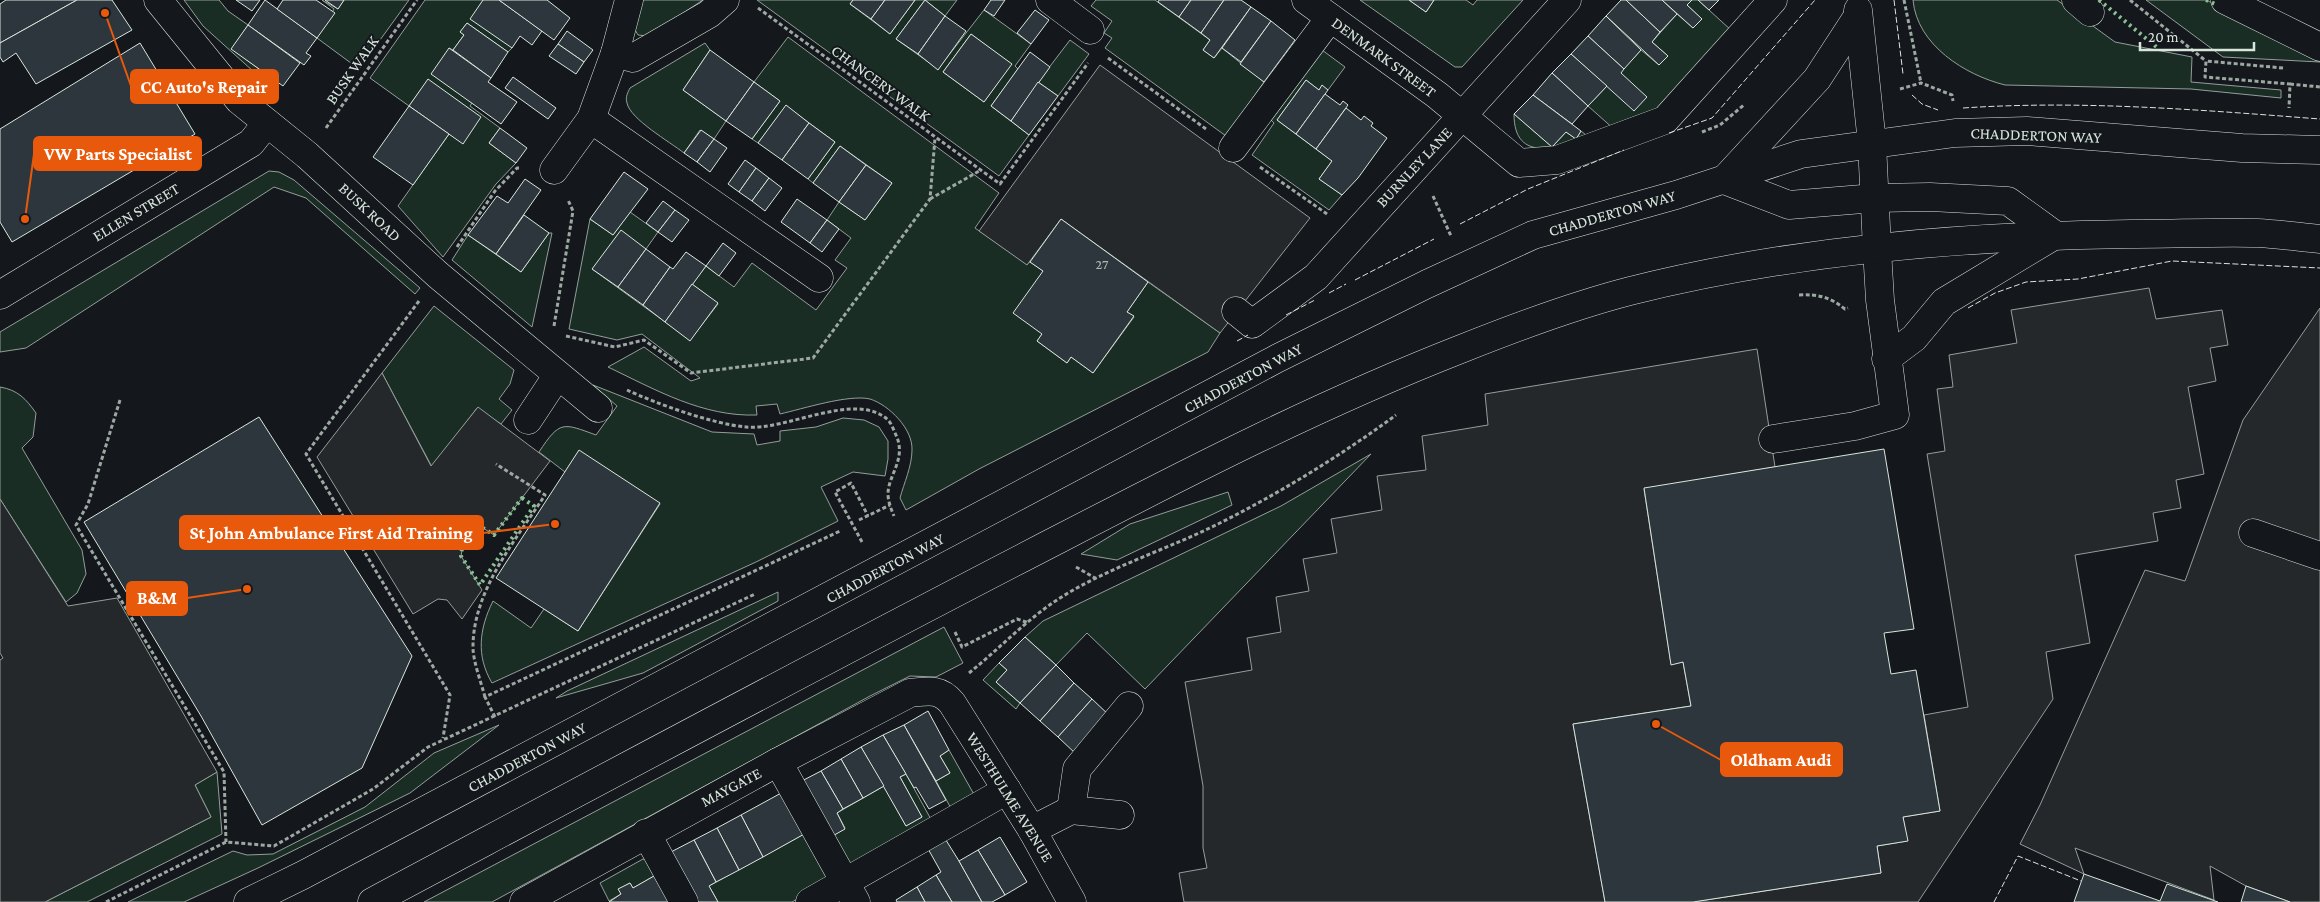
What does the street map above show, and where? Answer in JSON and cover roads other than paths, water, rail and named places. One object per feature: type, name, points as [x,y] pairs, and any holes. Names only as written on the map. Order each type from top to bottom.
[{"type":"main road","name":"BUSK ROAD","points":[[158,0],[230,90],[307,155],[438,275],[598,408]]},
{"type":"main road","points":[[554,170],[591,119],[615,53],[629,0]]},
{"type":"main road","points":[[615,53],[633,58],[709,14],[725,0]]},
{"type":"main road","points":[[1050,0],[1090,30]]},
{"type":"main road","name":"DENMARK STREET","points":[[1306,0],[1462,115],[1519,163],[1557,160],[1665,120],[1774,0]]},
{"type":"main road","name":"BURNLEY LANE","points":[[1244,317],[1316,277],[1567,0]]},
{"type":"main road","points":[[2225,0],[2320,46]]},
{"type":"main road","points":[[1773,439],[1855,426],[1895,415],[1886,359],[1880,300],[1872,143],[1857,8]]},
{"type":"main road","points":[[1857,8],[1817,79],[1724,180],[1789,205],[1875,198],[1930,197],[2008,201],[2055,235]]},
{"type":"main road","points":[[1232,148],[1330,18]]},
{"type":"main road","points":[[591,119],[819,278]]},
{"type":"main road","name":"ELLEN STREET","points":[[0,295],[251,143],[267,123]]},
{"type":"main road","name":"CHADDERTON WAY","points":[[248,902],[400,824],[1278,358],[1427,284],[1533,235],[1724,180],[1800,154],[1955,133],[2027,131],[2242,148],[2320,150]]},
{"type":"main road","points":[[372,902],[978,581],[1192,470],[1329,404],[1536,319],[1629,292],[1747,266],[1877,249],[2055,235],[2260,233],[2320,239]]},
{"type":"main road","points":[[1886,359],[1914,338],[1944,302],[2055,235]]},
{"type":"main road","points":[[528,420],[548,367]]},
{"type":"main road","points":[[2254,533],[2320,556]]},
{"type":"main road","name":"MAYGATE","points":[[524,902],[646,833],[910,693],[928,691],[944,694]]},
{"type":"main road","name":"WESTHULME AVENUE","points":[[944,694],[1032,830],[1072,902]]},
{"type":"main road","points":[[1071,810],[1077,770],[1129,706]]},
{"type":"main road","points":[[778,762],[850,892]]},
{"type":"main road","points":[[810,902],[850,892],[1007,790]]},
{"type":"main road","points":[[1032,830],[1071,810],[1120,815]]},
{"type":"main road","points":[[646,833],[684,902]]},
{"type":"place","name":"CC Auto's Repair","points":[[105,13]]},
{"type":"place","name":"VW Parts Specialist","points":[[25,219]]},
{"type":"place","name":"St John Ambulance First Aid Training","points":[[555,524]]},
{"type":"place","name":"B&M","points":[[247,589]]},
{"type":"place","name":"Oldham Audi","points":[[1656,724]]}]
